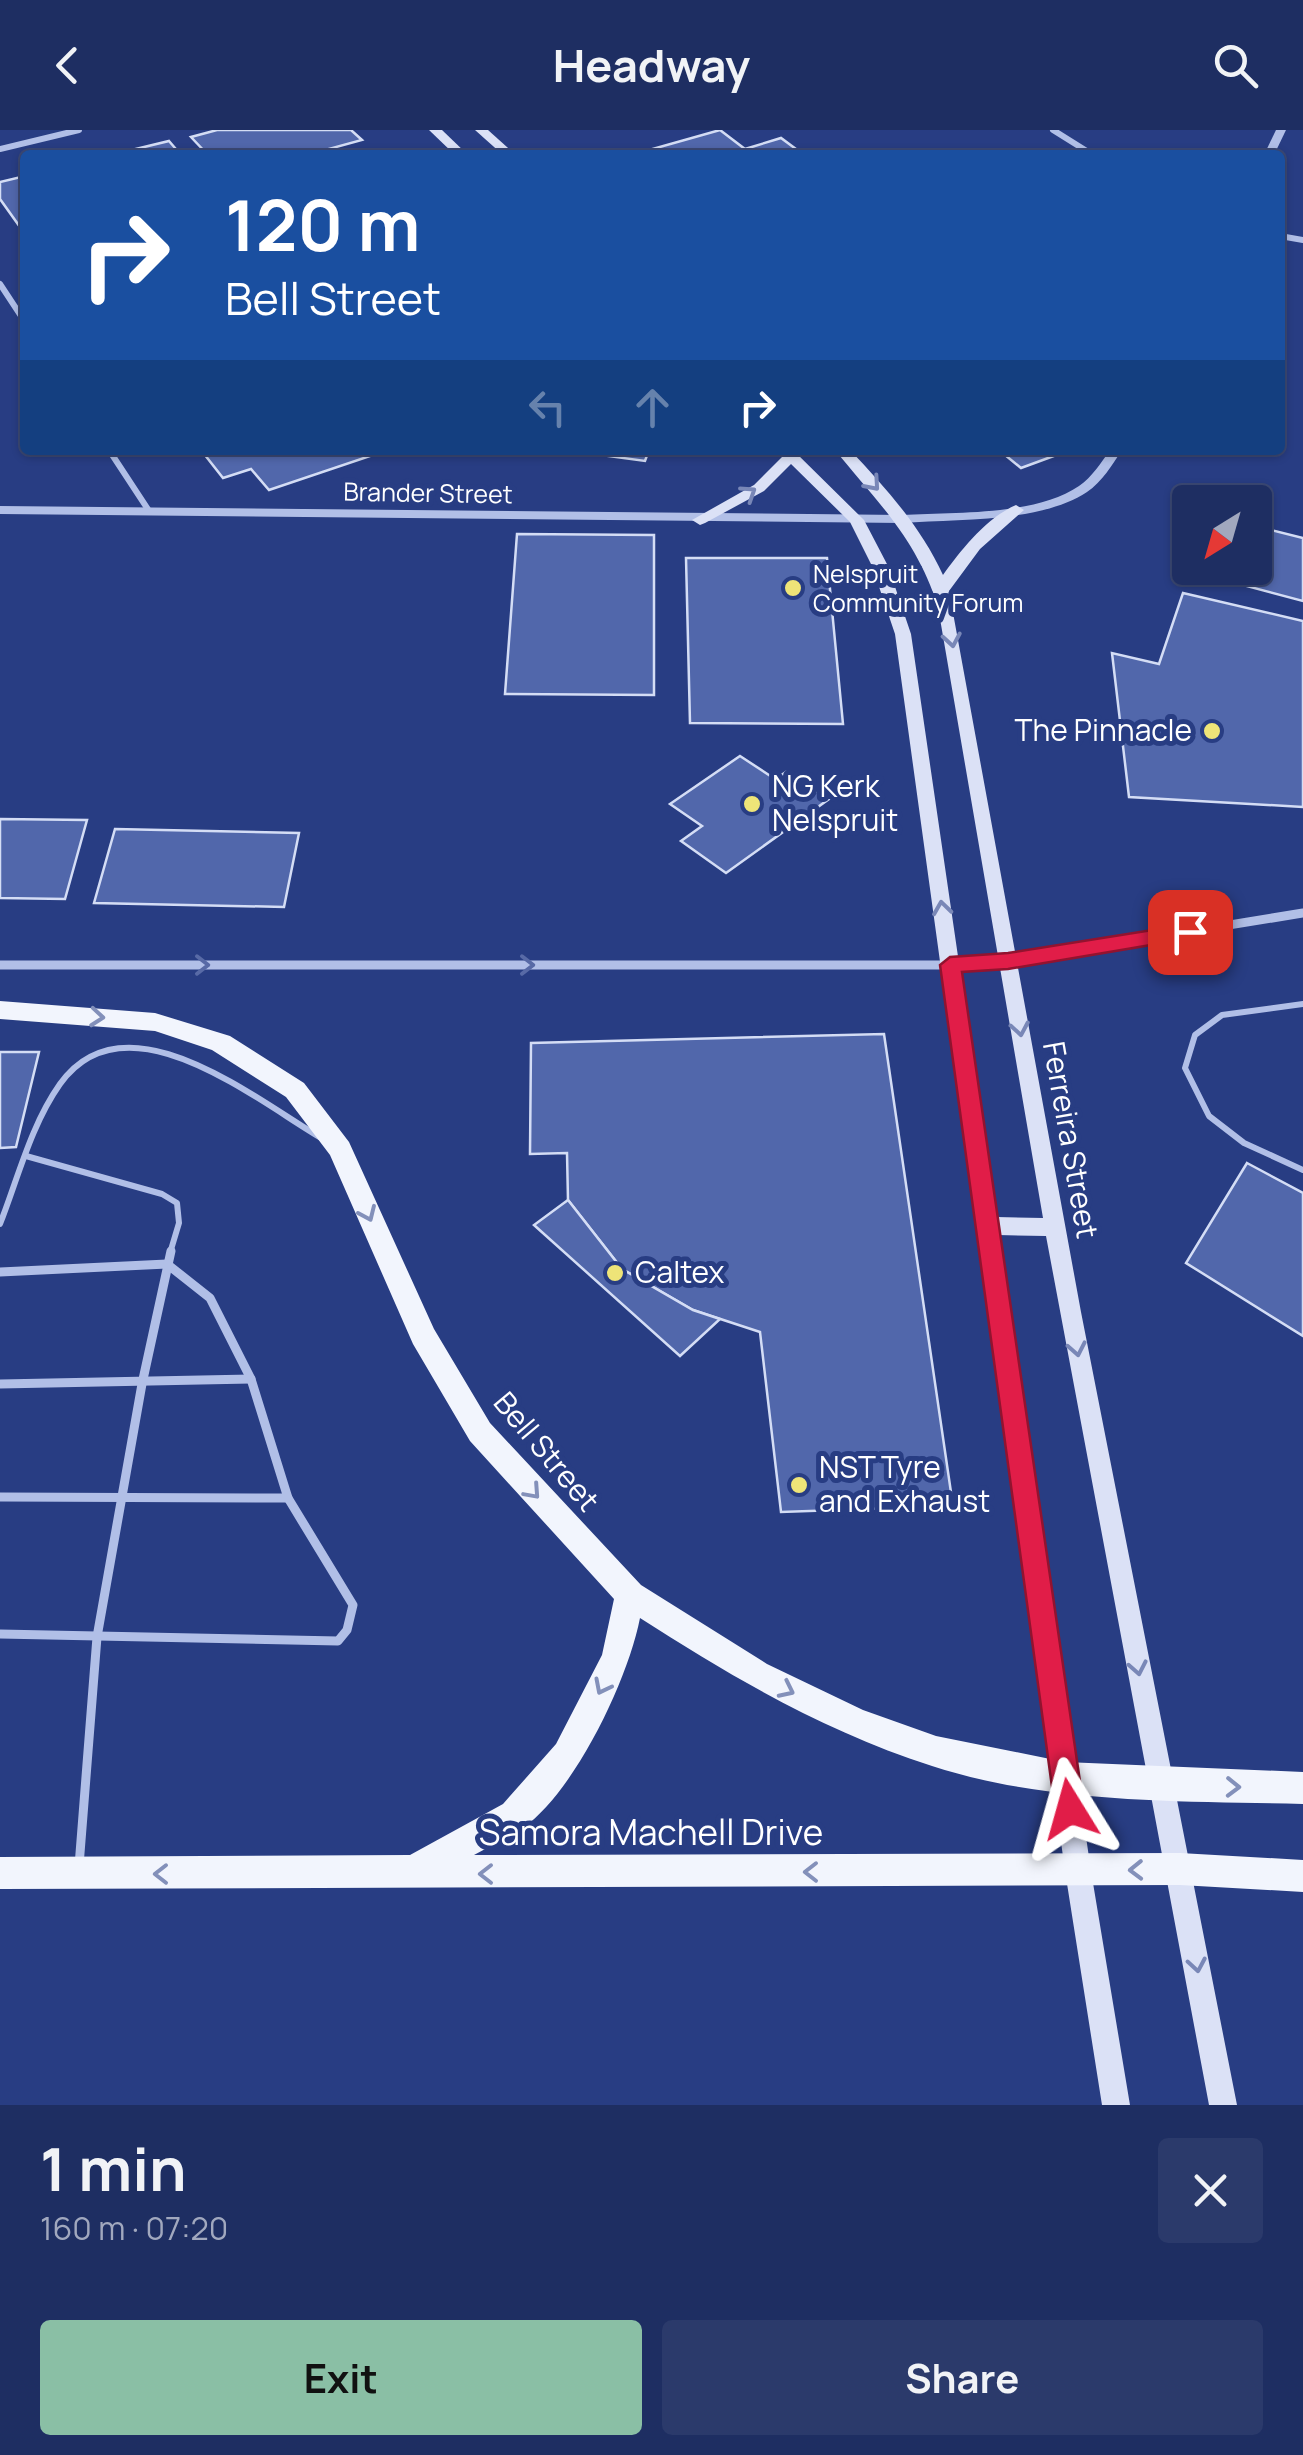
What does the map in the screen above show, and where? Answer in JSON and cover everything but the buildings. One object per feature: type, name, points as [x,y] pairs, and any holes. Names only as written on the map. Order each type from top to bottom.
[{"type":"main road","points":[[435,130],[457,150]]},
{"type":"main road","points":[[482,130],[504,150]]},
{"type":"main road","points":[[700,520],[759,488],[786,455]]},
{"type":"main road","points":[[790,455],[856,520],[880,566],[903,634],[1078,1871],[1116,2105]]},
{"type":"main road","name":"Ferreira Street","points":[[846,455],[902,519],[942,590],[1055,1227],[1222,2105]]},
{"type":"main road","points":[[942,590],[956,565],[982,536],[1016,510]]},
{"type":"main road","name":"Bell Street","points":[[0,1010],[155,1022],[221,1043],[294,1090],[340,1149],[423,1336],[480,1432],[630,1595],[756,1675],[857,1724],[936,1752],[1065,1778]]},
{"type":"main road","points":[[987,1226],[1055,1227]]},
{"type":"main road","points":[[408,1874],[514,1815],[566,1755],[617,1658],[630,1595]]},
{"type":"main road","points":[[1065,1778],[1160,1785],[1303,1788]]},
{"type":"main road","name":"Samora Machell Drive","points":[[0,1873],[1180,1869],[1303,1876]]},
{"type":"street","points":[[0,149],[79,130]]},
{"type":"street","points":[[1053,130],[1085,150]]},
{"type":"street","points":[[0,284],[20,314]]},
{"type":"street","points":[[112,455],[149,511]]},
{"type":"street","name":"Brander Street","points":[[0,510],[700,520],[902,519],[1016,510],[1079,491],[1100,474],[1113,455]]},
{"type":"street","points":[[0,965],[950,965],[1008,961],[1303,913]]},
{"type":"lane","points":[[1303,1004],[1222,1015],[1195,1035],[1185,1068],[1209,1116],[1244,1143],[1303,1170]]},
{"type":"lane","points":[[0,1224],[26,1156],[62,1080],[82,1063],[111,1050],[142,1048],[175,1054],[340,1149]]},
{"type":"lane","points":[[26,1156],[162,1194],[177,1202],[180,1223],[167,1264],[142,1384],[97,1637],[79,1874]]},
{"type":"lane","points":[[0,1272],[167,1264],[210,1298],[251,1379],[288,1498],[353,1605],[347,1630],[338,1641],[0,1634]]},
{"type":"lane","points":[[0,1384],[251,1379]]},
{"type":"lane","points":[[0,1497],[288,1498]]},
{"type":"place","name":"Nelspruit Community Forum","points":[[793,588]]},
{"type":"place","name":"The Pinnacle","points":[[1212,731]]},
{"type":"place","name":"NG Kerk Nelspruit","points":[[752,804]]},
{"type":"place","name":"Caltex","points":[[615,1273]]},
{"type":"place","name":"NST Tyre and Exhaust","points":[[799,1485]]},
{"type":"route","points":[[1070,1809],[950,965],[1008,961],[1190,932]]}]
